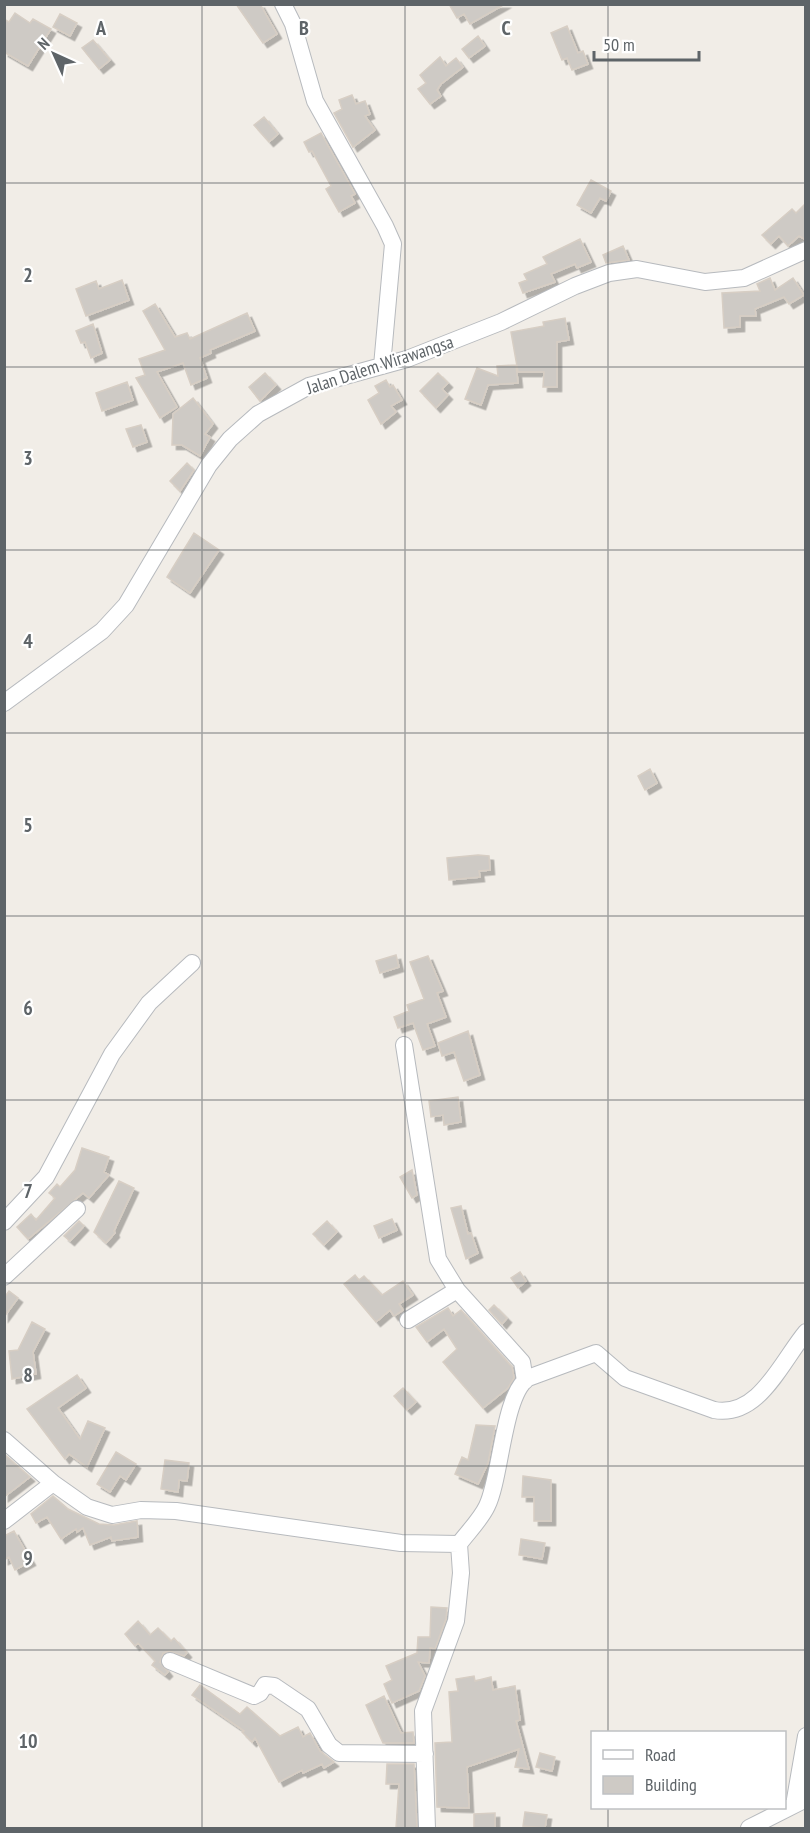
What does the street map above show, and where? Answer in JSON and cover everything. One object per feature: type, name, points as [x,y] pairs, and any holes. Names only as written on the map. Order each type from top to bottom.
[{"type":"street","points":[[283,4],[293,24],[315,101],[386,226],[393,244],[382,366]]},
{"type":"street","name":"Jalan Dalem Wirawangsa","points":[[4,703],[102,631],[126,605],[209,465],[237,433],[258,414],[309,386],[407,359],[501,322],[575,285],[609,273],[637,269],[705,282],[744,278],[806,250]]},
{"type":"street","points":[[4,1222],[46,1177],[112,1054],[149,1003],[192,963]]},
{"type":"street","points":[[404,1045],[435,1248],[443,1269],[457,1290],[522,1362],[525,1381],[508,1419],[487,1506],[459,1544],[461,1573],[456,1621],[423,1711],[427,1828]]},
{"type":"street","points":[[4,1277],[77,1209]]},
{"type":"street","points":[[408,1320],[457,1290]]},
{"type":"street","points":[[525,1381],[596,1353],[625,1378],[728,1413],[753,1401],[806,1332]]},
{"type":"street","points":[[4,1440],[53,1483],[87,1508],[112,1515],[141,1510],[176,1511],[401,1543],[459,1544]]},
{"type":"street","points":[[4,1521],[53,1483]]},
{"type":"street","points":[[170,1661],[254,1696],[260,1693],[265,1684],[274,1686],[308,1709],[329,1745],[339,1753],[425,1754]]},
{"type":"street","points":[[749,1828],[800,1802],[806,1736]]},
{"type":"building","points":[[236,4],[260,4],[277,34],[263,43]]},
{"type":"building","points":[[449,4],[505,4],[470,24],[464,14],[457,18]]},
{"type":"building","points":[[15,13],[30,23],[33,19],[51,29],[28,66],[4,52],[4,19],[9,22]]},
{"type":"building","points":[[60,14],[77,23],[70,36],[53,27]]},
{"type":"building","points":[[567,26],[578,53],[583,51],[588,64],[572,70],[567,58],[562,60],[551,33]]},
{"type":"building","points":[[478,36],[485,46],[469,58],[462,49]]},
{"type":"building","points":[[93,40],[110,60],[99,69],[82,48]]},
{"type":"building","points":[[440,57],[446,66],[456,58],[463,67],[441,84],[437,90],[441,96],[430,104],[418,89],[426,83],[420,75]]},
{"type":"building","points":[[352,95],[356,104],[365,101],[370,114],[365,116],[375,130],[353,147],[334,113],[342,109],[339,100]]},
{"type":"building","points":[[264,117],[278,134],[269,142],[254,125]]},
{"type":"building","points":[[321,133],[355,194],[351,196],[355,203],[339,212],[326,189],[331,186],[312,151],[309,152],[304,142]]},
{"type":"building","points":[[591,180],[611,191],[606,201],[600,198],[591,213],[577,205]]},
{"type":"building","points":[[806,203],[806,240],[799,236],[788,246],[779,236],[771,244],[762,235],[792,209],[796,213]]},
{"type":"building","points":[[580,239],[591,262],[577,268],[575,264],[551,274],[555,282],[523,293],[519,283],[527,280],[524,274],[547,264],[543,257]]},
{"type":"building","points":[[623,246],[629,260],[606,263],[603,255]]},
{"type":"building","points":[[770,278],[775,290],[793,278],[804,295],[789,304],[784,297],[755,309],[756,316],[740,316],[740,327],[724,328],[722,293],[760,291],[757,284]]},
{"type":"building","points":[[122,280],[129,300],[86,316],[76,289],[96,281],[99,289]]},
{"type":"building","points":[[155,304],[175,337],[187,333],[190,339],[247,313],[255,331],[210,350],[211,353],[200,358],[207,378],[191,385],[183,363],[157,372],[177,407],[160,418],[136,378],[145,375],[139,359],[165,350],[143,311]]},
{"type":"building","points":[[565,318],[569,340],[557,342],[557,387],[543,387],[544,372],[518,372],[511,332],[544,326],[543,322]]},
{"type":"building","points":[[93,324],[102,353],[91,358],[85,342],[81,343],[76,331]]},
{"type":"building","points":[[516,365],[518,383],[488,385],[481,405],[465,399],[477,368],[498,376],[497,366]]},
{"type":"building","points":[[265,373],[276,385],[260,401],[249,387]]},
{"type":"building","points":[[438,373],[448,383],[442,389],[448,395],[436,408],[420,391]]},
{"type":"building","points":[[386,380],[390,387],[393,385],[402,400],[391,406],[396,412],[381,424],[368,400],[379,393],[375,386]]},
{"type":"building","points":[[127,382],[133,400],[102,411],[96,393]]},
{"type":"building","points":[[193,398],[213,424],[205,434],[210,437],[200,456],[182,445],[172,445],[173,414]]},
{"type":"building","points":[[141,425],[147,442],[133,447],[126,429]]},
{"type":"building","points":[[187,463],[194,470],[180,491],[170,481]]},
{"type":"building","points":[[194,533],[219,550],[190,593],[167,577]]},
{"type":"building","points":[[650,769],[657,783],[645,790],[638,776]]},
{"type":"building","points":[[489,856],[490,870],[479,871],[480,877],[449,880],[447,858]]},
{"type":"building","points":[[396,955],[399,967],[380,973],[376,961]]},
{"type":"building","points":[[428,956],[443,991],[437,993],[446,1017],[427,1024],[435,1046],[423,1050],[413,1023],[398,1028],[394,1017],[409,1011],[407,1005],[424,999],[410,962]]},
{"type":"building","points":[[468,1031],[480,1075],[464,1081],[454,1052],[442,1056],[438,1043]]},
{"type":"building","points":[[458,1097],[461,1122],[444,1125],[443,1115],[431,1117],[429,1101]]},
{"type":"building","points":[[82,1148],[109,1157],[104,1172],[109,1175],[89,1198],[83,1193],[28,1239],[17,1227],[31,1214],[36,1220],[55,1198],[49,1193],[57,1184],[60,1187],[75,1170]]},
{"type":"building","points":[[412,1170],[417,1195],[412,1198],[400,1177]]},
{"type":"building","points":[[119,1181],[134,1188],[115,1233],[106,1243],[94,1232]]},
{"type":"building","points":[[461,1206],[468,1234],[471,1233],[478,1253],[466,1259],[451,1208]]},
{"type":"building","points":[[392,1219],[397,1230],[379,1238],[374,1226]]},
{"type":"building","points":[[79,1221],[84,1226],[70,1241],[64,1236]]},
{"type":"building","points":[[327,1221],[337,1232],[324,1245],[313,1234]]},
{"type":"building","points":[[520,1272],[526,1281],[518,1288],[511,1278]]},
{"type":"building","points":[[355,1275],[359,1280],[364,1276],[382,1295],[403,1281],[413,1295],[399,1304],[403,1310],[394,1316],[390,1310],[376,1322],[344,1284]]},
{"type":"building","points":[[9,1291],[18,1298],[4,1317],[4,1298]]},
{"type":"building","points":[[494,1305],[507,1318],[502,1324],[489,1310]]},
{"type":"building","points":[[448,1308],[453,1316],[461,1310],[512,1367],[514,1378],[508,1388],[483,1408],[443,1362],[457,1349],[444,1329],[427,1342],[416,1327]]},
{"type":"building","points":[[32,1322],[45,1329],[33,1352],[36,1374],[12,1379],[9,1351],[18,1350]]},
{"type":"building","points":[[77,1375],[86,1388],[58,1408],[80,1439],[88,1421],[105,1428],[87,1467],[69,1454],[65,1459],[27,1409]]},
{"type":"building","points":[[403,1388],[416,1402],[407,1410],[394,1396]]},
{"type":"building","points":[[476,1425],[495,1426],[488,1463],[478,1484],[455,1474],[462,1457],[468,1460]]},
{"type":"building","points":[[116,1452],[136,1464],[126,1480],[120,1476],[110,1492],[97,1484]]},
{"type":"building","points":[[4,1454],[30,1477],[4,1497]]},
{"type":"building","points":[[165,1460],[189,1463],[187,1481],[179,1480],[178,1492],[161,1489]]},
{"type":"building","points":[[523,1476],[551,1480],[551,1521],[534,1521],[534,1497],[522,1497]]},
{"type":"building","points":[[53,1496],[68,1509],[99,1524],[114,1525],[137,1521],[138,1537],[112,1541],[111,1537],[90,1545],[83,1528],[77,1532],[76,1529],[61,1539],[47,1517],[36,1523],[31,1514]]},
{"type":"building","points":[[14,1531],[31,1561],[15,1570],[9,1557],[4,1560],[4,1536]]},
{"type":"building","points":[[521,1539],[545,1543],[542,1559],[519,1555]]},
{"type":"building","points":[[431,1607],[447,1608],[446,1619],[435,1649],[430,1648],[429,1663],[418,1662],[425,1676],[419,1691],[392,1703],[384,1684],[392,1680],[386,1666],[417,1653],[418,1637],[430,1637]]},
{"type":"building","points":[[138,1621],[150,1635],[158,1628],[171,1641],[174,1638],[187,1653],[184,1656],[169,1651],[163,1653],[160,1662],[168,1672],[165,1675],[152,1665],[155,1661],[138,1643],[135,1646],[125,1634]]},
{"type":"building","points":[[474,1676],[475,1681],[491,1677],[493,1690],[515,1686],[520,1720],[516,1721],[529,1769],[515,1767],[519,1749],[467,1767],[469,1808],[437,1807],[435,1743],[452,1742],[449,1692],[458,1691],[456,1679]]},
{"type":"building","points":[[200,1685],[240,1714],[247,1707],[280,1736],[298,1727],[303,1737],[310,1733],[320,1751],[334,1762],[324,1768],[322,1764],[303,1773],[302,1770],[279,1782],[255,1738],[252,1742],[242,1732],[244,1731],[192,1695]]},
{"type":"building","points":[[384,1696],[401,1733],[413,1732],[414,1743],[383,1743],[366,1705]]},
{"type":"building","points":[[540,1753],[555,1757],[552,1771],[536,1767]]},
{"type":"building","points":[[387,1764],[414,1764],[417,1828],[396,1828],[399,1784],[386,1784]]},
{"type":"building","points":[[525,1812],[547,1815],[545,1828],[523,1826]]},
{"type":"building","points":[[495,1813],[495,1828],[474,1828],[474,1814]]}]
